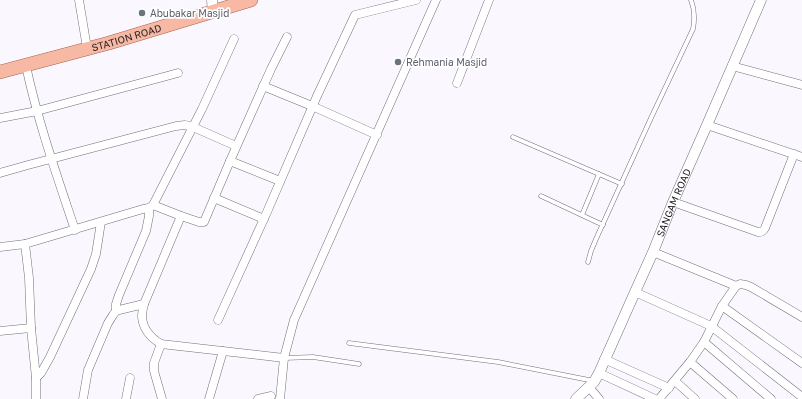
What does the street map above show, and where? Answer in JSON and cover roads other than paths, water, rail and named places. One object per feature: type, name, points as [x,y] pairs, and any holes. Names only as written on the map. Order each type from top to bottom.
[{"type":"main road","name":"STATION ROAD","points":[[0,64],[9,63],[86,42],[232,0]]},
{"type":"main road","name":"STATION ROAD","points":[[0,72],[109,43],[212,6],[251,0]]},
{"type":"street","points":[[79,0],[86,42]]},
{"type":"street","points":[[218,320],[264,219],[312,106],[355,15],[416,0]]},
{"type":"street","points":[[280,399],[284,358],[294,320],[436,0]]},
{"type":"street","points":[[457,83],[489,0]]},
{"type":"street","name":"SANGAM ROAD","points":[[576,399],[594,381],[634,292],[654,252],[673,202],[760,0]]},
{"type":"street","points":[[0,247],[25,244],[151,206],[199,222],[204,222],[236,146],[287,37]]},
{"type":"street","points":[[83,399],[88,370],[108,323],[116,311],[118,295],[146,231],[151,206],[202,109],[234,39]]},
{"type":"street","points":[[26,66],[51,159],[75,230]]},
{"type":"street","points":[[732,66],[802,85]]},
{"type":"street","points":[[0,118],[37,111],[178,73]]},
{"type":"street","points":[[263,86],[377,135]]},
{"type":"street","points":[[0,173],[184,125],[193,127],[236,146]]},
{"type":"street","points":[[673,202],[761,232],[765,228],[798,155],[707,125]]},
{"type":"street","points":[[230,161],[280,181]]},
{"type":"street","points":[[214,198],[264,219]]},
{"type":"street","points":[[181,216],[144,304],[142,317],[147,331],[154,340],[161,344],[284,358]]},
{"type":"street","points":[[36,378],[41,374],[50,357],[96,254],[101,222]]},
{"type":"street","points":[[25,244],[29,278],[31,328],[36,378],[36,399]]},
{"type":"street","points":[[654,252],[736,286]]},
{"type":"street","points":[[659,399],[690,362],[704,342],[722,306],[736,286],[740,284],[752,287],[802,317]]},
{"type":"street","points":[[634,292],[711,326],[802,397]]},
{"type":"street","points":[[116,311],[144,304]]},
{"type":"street","points":[[722,306],[802,363]]},
{"type":"street","points":[[0,331],[31,328]]},
{"type":"street","points":[[704,342],[771,399]]},
{"type":"street","points":[[161,344],[154,363],[154,371],[162,399]]},
{"type":"street","points":[[209,399],[224,351]]},
{"type":"street","points":[[604,359],[669,388]]},
{"type":"street","points":[[690,362],[733,399]]},
{"type":"street","points":[[126,399],[130,378]]},
{"type":"street","points":[[594,381],[599,399]]},
{"type":"street","points":[[594,381],[655,399]]},
{"type":"street","points":[[675,381],[695,399]]},
{"type":"street","points":[[258,399],[271,396]]},
{"type":"lane","points":[[588,262],[591,251],[693,28],[695,19],[691,0]]},
{"type":"lane","points":[[513,136],[622,184]]},
{"type":"lane","points":[[582,215],[599,174]]},
{"type":"lane","points":[[541,196],[603,225]]},
{"type":"lane","points":[[349,343],[498,362],[594,381]]},
{"type":"lane","points":[[284,358],[313,357],[358,364]]},
{"type":"place","name":"Abubakar Masjid","points":[[142,13]]},
{"type":"place","name":"Rehmania Masjid","points":[[398,62]]}]
